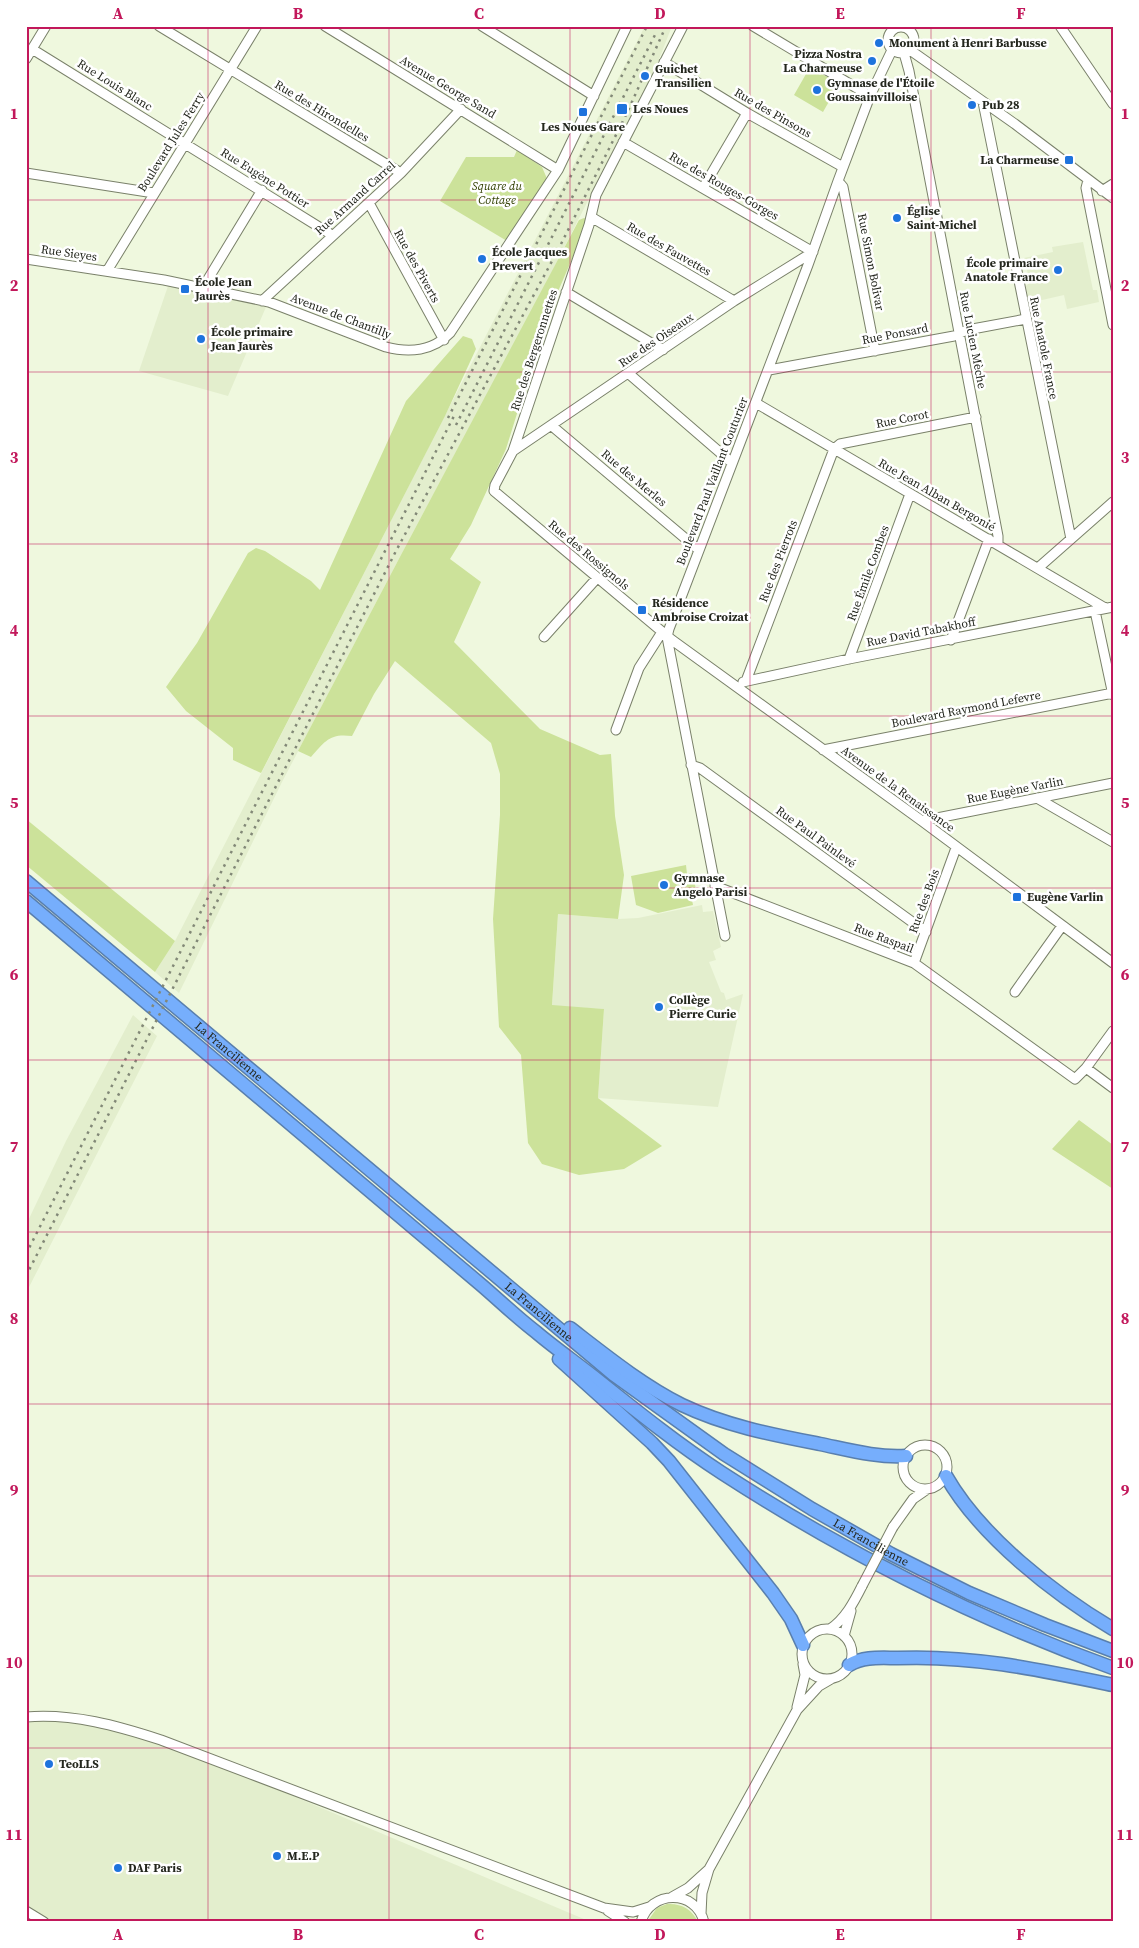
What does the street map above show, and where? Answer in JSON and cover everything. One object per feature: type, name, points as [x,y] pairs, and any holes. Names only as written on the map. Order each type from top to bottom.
[{"type":"highway","name":"La Francilienne","points":[[26,881],[614,1375],[649,1401],[724,1454],[812,1510],[891,1554],[969,1593],[1044,1625],[1113,1651]]},
{"type":"highway","name":"La Francilienne","points":[[26,901],[536,1332],[639,1413],[721,1473],[809,1526],[964,1607],[1055,1647],[1113,1668]]},
{"type":"highway","points":[[508,1284],[527,1294],[603,1353],[682,1405],[728,1423],[778,1436],[890,1457],[906,1456]]},
{"type":"highway","points":[[536,1332],[537,1339],[612,1406],[669,1461],[773,1593],[791,1619],[803,1645]]},
{"type":"highway","points":[[946,1476],[964,1503],[1011,1553],[1064,1597],[1113,1629]]},
{"type":"highway","points":[[849,1665],[864,1659],[917,1657],[962,1659],[1010,1664],[1113,1685]]},
{"type":"street","points":[[26,59],[45,26]]},
{"type":"street","name":"Rue des Hirondelles","points":[[159,26],[230,71],[401,173]]},
{"type":"street","name":"Boulevard Jules Ferry","points":[[107,271],[257,26]]},
{"type":"street","name":"Avenue George Sand","points":[[325,26],[558,170]]},
{"type":"street","points":[[482,26],[594,96]]},
{"type":"street","points":[[444,340],[502,257],[558,170],[627,26]]},
{"type":"street","name":"Rue des Bergeronnettes","points":[[494,491],[495,485],[513,451],[591,218],[596,195],[683,26]]},
{"type":"street","points":[[753,26],[870,96]]},
{"type":"street","points":[[1060,26],[1113,104]]},
{"type":"street","points":[[907,52],[914,38],[908,27],[887,29],[888,43],[892,50],[900,54],[907,52],[923,57],[1113,198]]},
{"type":"street","name":"Rue Louis Blanc","points":[[32,49],[185,143]]},
{"type":"street","name":"Boulevard Paul Vaillant Couturier","points":[[725,936],[665,634],[669,629],[731,462],[756,403],[814,252],[870,96],[892,50]]},
{"type":"street","name":"Rue Lucien Mèche","points":[[907,52],[998,544]]},
{"type":"street","name":"Rue des Pinsons","points":[[664,62],[747,113],[843,167]]},
{"type":"street","name":"Rue Anatole France","points":[[983,102],[1071,539]]},
{"type":"street","name":"Rue Armand Carrel","points":[[262,301],[401,173],[461,109]]},
{"type":"street","points":[[703,188],[747,113]]},
{"type":"street","name":"Rue des Rouges-Gorges","points":[[623,142],[814,252]]},
{"type":"street","name":"Rue Eugène Pottier","points":[[185,143],[332,235]]},
{"type":"street","points":[[26,173],[154,193]]},
{"type":"street","points":[[1088,180],[1086,188],[1113,325]]},
{"type":"street","name":"Rue Simon Bolivar","points":[[838,181],[843,187],[875,351]]},
{"type":"street","points":[[1102,191],[1113,184]]},
{"type":"street","points":[[202,289],[262,190]]},
{"type":"street","name":"Rue des Piverts","points":[[369,203],[444,340]]},
{"type":"street","name":"Rue des Fauvettes","points":[[591,218],[734,302]]},
{"type":"street","name":"Rue des Oiseaux","points":[[513,451],[734,302],[814,252]]},
{"type":"street","name":"Rue Sieyes","points":[[26,259],[107,271]]},
{"type":"street","name":"Avenue de Chantilly","points":[[107,271],[164,280],[274,304],[400,351],[424,348],[444,340]]},
{"type":"street","points":[[566,292],[663,350]]},
{"type":"street","name":"Rue Ponsard","points":[[769,370],[954,336],[967,330],[1026,319]]},
{"type":"street","points":[[628,373],[731,462]]},
{"type":"street","name":"Rue Jean Alban Bergonié","points":[[756,403],[1109,608]]},
{"type":"street","name":"Rue Corot","points":[[834,450],[840,444],[976,417]]},
{"type":"street","name":"Rue des Merles","points":[[552,426],[699,550]]},
{"type":"street","name":"Rue des Pierrots","points":[[746,681],[834,450]]},
{"type":"street","name":"Rue des Rossignols","points":[[494,491],[665,634]]},
{"type":"street","name":"Rue Émile Combes","points":[[849,659],[910,494]]},
{"type":"street","points":[[1038,568],[1113,502]]},
{"type":"street","points":[[951,640],[989,539]]},
{"type":"street","points":[[544,637],[597,578]]},
{"type":"street","name":"Rue David Tabakhoff","points":[[736,687],[746,681],[849,659],[1109,608]]},
{"type":"street","points":[[1095,611],[1113,694]]},
{"type":"street","points":[[616,730],[639,668],[665,634]]},
{"type":"street","name":"Avenue de la Renaissance","points":[[665,634],[1113,962]]},
{"type":"street","name":"Boulevard Raymond Lefevre","points":[[823,750],[1113,694]]},
{"type":"street","name":"Rue Paul Painlevé","points":[[691,764],[700,768],[926,932]]},
{"type":"street","name":"Rue Eugène Varlin","points":[[922,821],[1113,783]]},
{"type":"street","points":[[1037,798],[1113,842]]},
{"type":"street","name":"Rue des Bois","points":[[914,963],[956,848]]},
{"type":"street","name":"Rue Raspail","points":[[715,886],[914,963],[1075,1079],[1086,1068]]},
{"type":"street","points":[[1015,992],[1062,926]]},
{"type":"street","points":[[1113,1031],[1086,1068],[1113,1088]]},
{"type":"street","points":[[893,1528],[913,1499],[926,1490],[936,1487],[946,1476],[947,1462],[938,1449],[924,1445],[917,1447],[906,1456],[903,1470],[905,1477],[910,1483],[915,1487],[926,1490]]},
{"type":"street","points":[[796,1710],[805,1675],[802,1654],[803,1645],[814,1632],[830,1629],[838,1624],[851,1607],[904,1507],[910,1483]]},
{"type":"street","points":[[844,1636],[850,1612],[862,1586]]},
{"type":"street","points":[[702,1918],[702,1893],[709,1869],[796,1710],[818,1686],[845,1671],[849,1665],[852,1649],[844,1636],[830,1629]]},
{"type":"street","points":[[803,1662],[814,1675],[831,1679]]},
{"type":"street","points":[[26,1717],[76,1719],[129,1730],[604,1908],[634,1912],[649,1907],[661,1899],[672,1897],[688,1888],[709,1869]]},
{"type":"street","points":[[672,1897],[690,1902],[702,1918]]},
{"type":"street","points":[[641,1922],[649,1907]]},
{"type":"street","points":[[604,1908],[625,1922]]},
{"type":"street","points":[[26,1911],[44,1922]]},
{"type":"shaded area","points":[[645,26],[672,26],[656,67],[539,297],[282,782],[179,993],[155,972],[175,941]]},
{"type":"shaded area","name":"École primaire Anatole France","points":[[1083,242],[1093,290],[1097,290],[1099,302],[1067,309],[1064,295],[1029,303],[1026,286],[1030,282],[1024,258],[1053,252],[1052,247]]},
{"type":"shaded area","name":"École primaire Jean Jaurès","points":[[168,286],[266,307],[228,396],[139,371]]},
{"type":"shaded area","name":"Collège Pierre Curie","points":[[702,905],[703,912],[713,911],[721,947],[713,951],[716,960],[709,962],[721,992],[724,993],[726,1000],[743,994],[718,1107],[598,1098],[604,1009],[552,1006],[558,914],[618,919],[638,918]]},
{"type":"shaded area","points":[[133,1015],[157,1036],[26,1293],[26,1225],[66,1141]]},
{"type":"shaded area","points":[[46,1718],[119,1729],[150,1742],[188,1753],[591,1922],[26,1922],[26,1719]]},
{"type":"green space","name":"Gymnase de l'Étoile Goussainvilloise","points":[[810,67],[839,84],[823,112],[794,95]]},
{"type":"green space","name":"Square du Cottage","points":[[517,150],[542,167],[548,181],[507,241],[440,201],[466,157],[514,157]]},
{"type":"green space","points":[[584,218],[588,222],[547,317],[506,449],[471,525],[450,559],[481,582],[454,642],[540,729],[600,755],[611,754],[615,816],[624,875],[618,919],[558,914],[552,1005],[604,1009],[598,1098],[662,1146],[624,1169],[579,1175],[542,1164],[528,1143],[521,1055],[499,1027],[493,919],[500,815],[500,774],[491,743],[395,661],[374,694],[352,736],[344,735],[328,739],[311,757],[298,751],[579,220]]},
{"type":"green space","points":[[463,336],[472,339],[476,349],[445,416],[261,773],[233,760],[233,748],[186,711],[166,687],[197,643],[248,553],[256,548],[265,551],[311,581],[320,590],[406,401]]},
{"type":"green space","points":[[26,819],[175,941],[155,972],[26,865]]},
{"type":"green space","name":"Gymnase Angelo Parisi","points":[[686,865],[687,874],[692,873],[697,893],[691,895],[693,905],[658,913],[636,905],[631,876]]},
{"type":"green space","points":[[1079,1120],[1113,1145],[1113,1189],[1052,1149]]},
{"type":"green space","points":[[667,1904],[686,1908],[698,1922],[647,1922],[657,1908]]},
{"type":"railway","points":[[448,418],[647,26]]},
{"type":"railway","points":[[26,1276],[396,551],[558,250],[627,113],[666,26]]},
{"type":"railway","points":[[456,425],[656,33]]},
{"type":"railway","points":[[26,1254],[455,414]]},
{"type":"place","name":"Monument à Henri Barbusse","points":[[879,43]]},
{"type":"place","name":"Pizza Nostra La Charmeuse","points":[[872,61]]},
{"type":"place","name":"Guichet Transilien","points":[[645,76]]},
{"type":"place","name":"Gymnase de l'Étoile Goussainvilloise","points":[[817,90]]},
{"type":"place","name":"Pub 28","points":[[972,105]]},
{"type":"place","name":"Les Noues","points":[[622,109]]},
{"type":"place","name":"Les Noues Gare","points":[[583,112]]},
{"type":"place","name":"La Charmeuse","points":[[1069,160]]},
{"type":"place","name":"Église Saint-Michel","points":[[897,218]]},
{"type":"place","name":"École Jacques Prevert","points":[[482,259]]},
{"type":"place","name":"École primaire Anatole France","points":[[1058,270]]},
{"type":"place","name":"École Jean Jaurès","points":[[185,289]]},
{"type":"place","name":"École primaire Jean Jaurès","points":[[201,339]]},
{"type":"place","name":"Résidence Ambroise Croizat","points":[[642,610]]},
{"type":"place","name":"Gymnase Angelo Parisi","points":[[664,885]]},
{"type":"place","name":"Eugène Varlin","points":[[1017,897]]},
{"type":"place","name":"Collège Pierre Curie","points":[[659,1007]]},
{"type":"place","name":"TeoLLS","points":[[49,1764]]},
{"type":"place","name":"M.E.P","points":[[277,1856]]},
{"type":"place","name":"DAF Paris","points":[[118,1868]]}]
